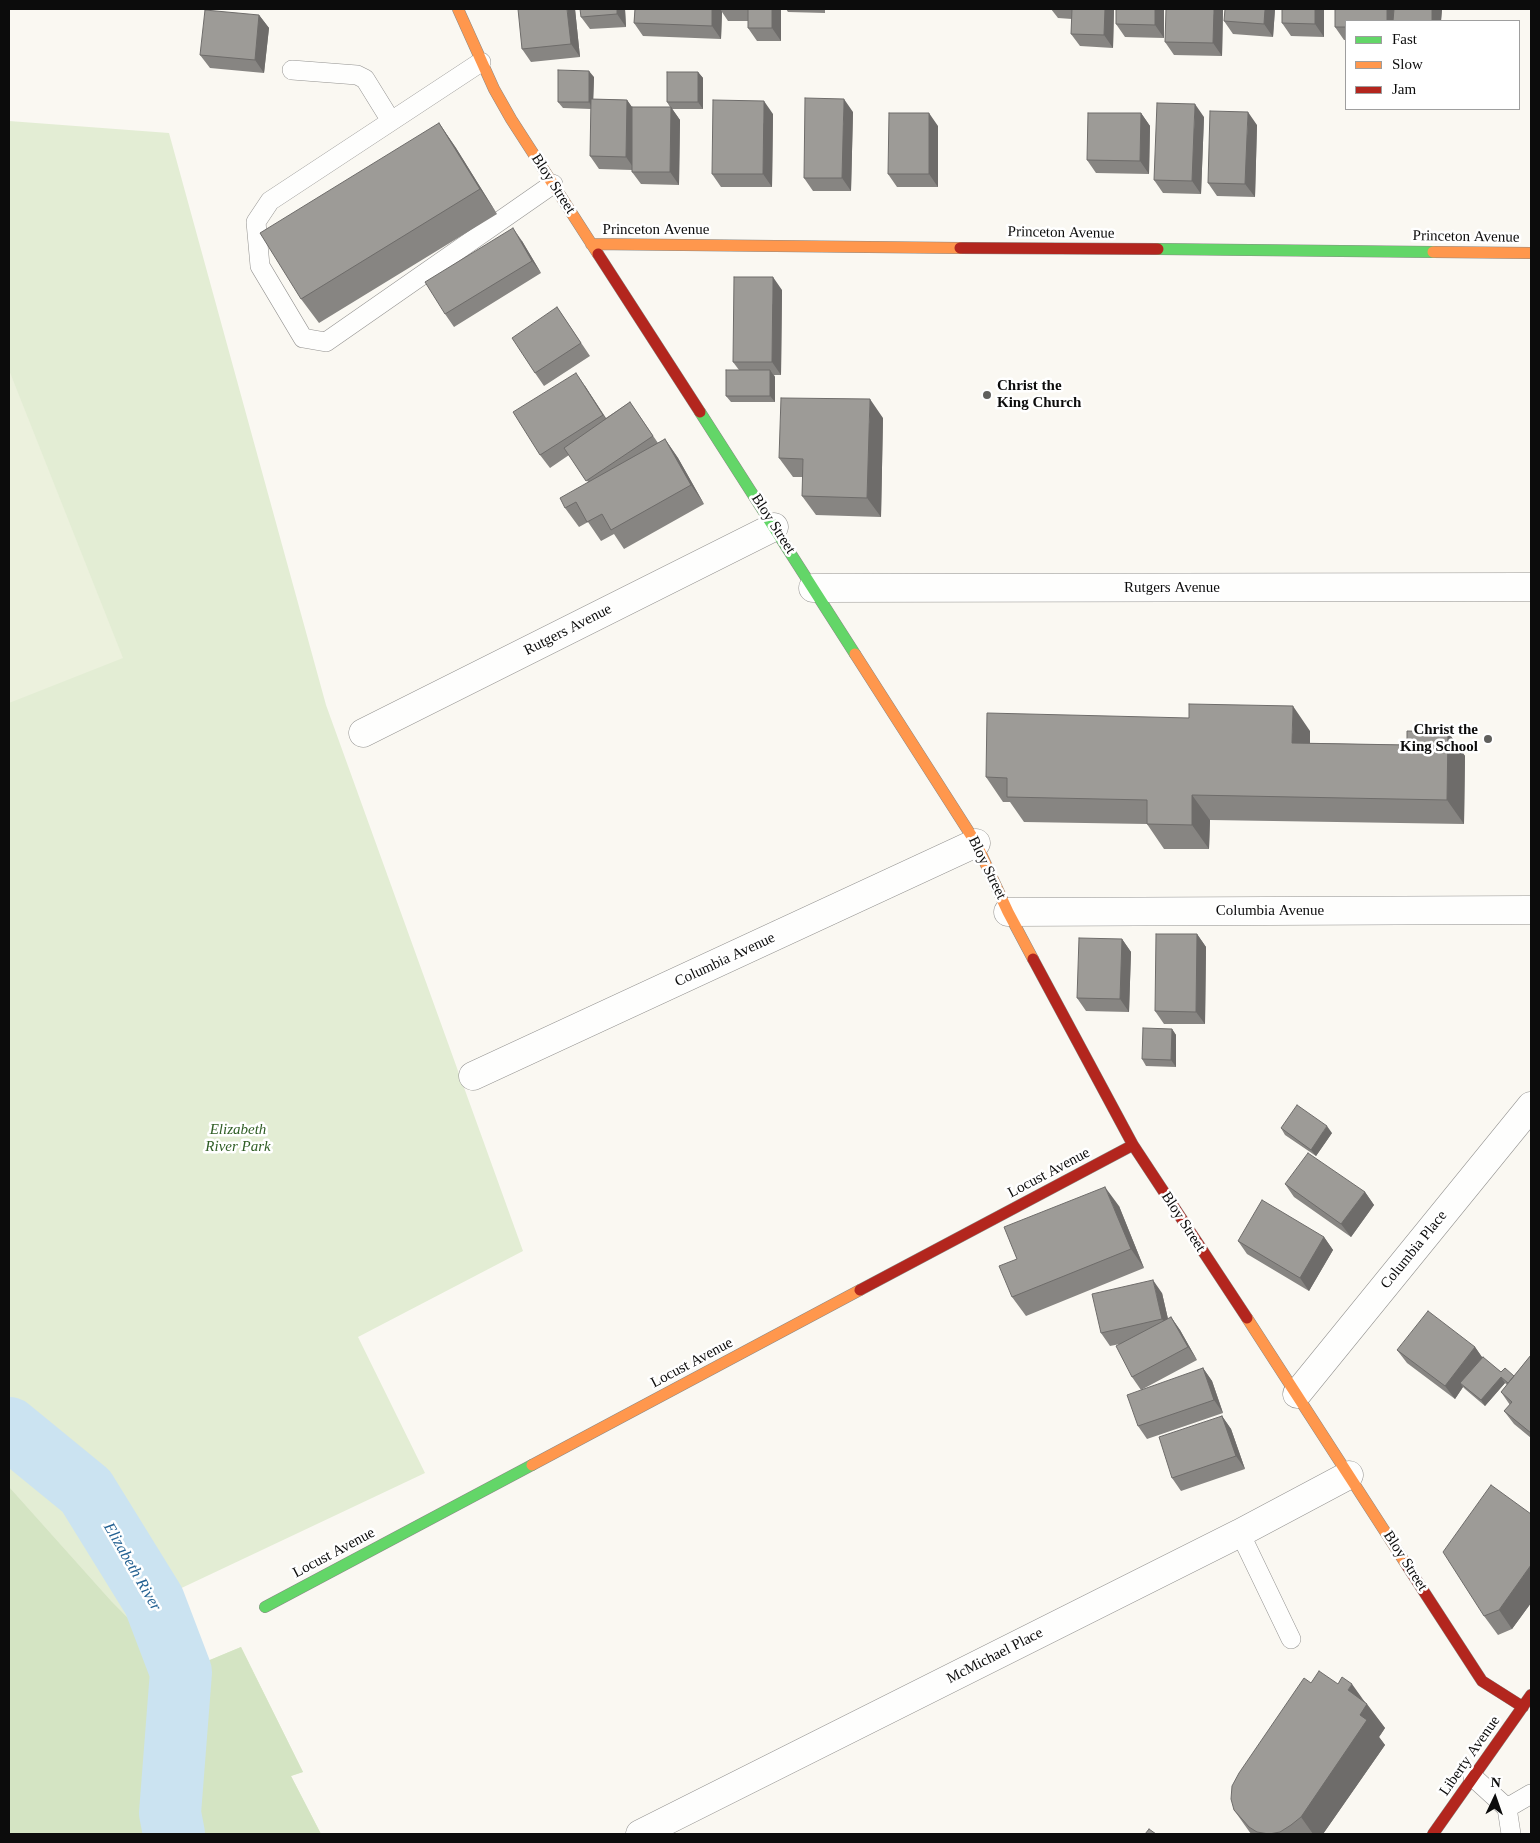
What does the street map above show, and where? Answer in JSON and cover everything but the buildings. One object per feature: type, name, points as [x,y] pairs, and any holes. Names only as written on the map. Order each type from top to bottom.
[{"type":"street","name":"Bloy Street","points":[[458,9],[481,62],[511,119],[774,526],[976,844],[1008,912],[1133,1146],[1297,1394],[1482,1680],[1528,1704]]},
{"type":"street","name":"Princeton Avenue","points":[[591,244],[1531,253]]},
{"type":"street","name":"Rutgers Avenue","points":[[363,733],[774,526]]},
{"type":"street","name":"Rutgers Avenue","points":[[813,588],[1531,587]]},
{"type":"street","name":"Columbia Avenue","points":[[474,1076],[976,844]]},
{"type":"street","name":"Columbia Avenue","points":[[1008,912],[1531,910]]},
{"type":"street","name":"Columbia Place","points":[[1297,1394],[1531,1106]]},
{"type":"street","name":"Locust Avenue","points":[[264,1607],[1133,1146]]},
{"type":"street","name":"McMichael Place","points":[[640,1834],[1240,1533],[1349,1475]]},
{"type":"street","name":"Liberty Avenue","points":[[1434,1834],[1473,1777],[1528,1704]]},
{"type":"lane","points":[[481,62],[270,201],[256,222],[260,266],[303,338],[326,342],[553,184]]},
{"type":"lane","points":[[292,70],[358,75],[365,79],[391,121]]},
{"type":"lane","points":[[1240,1533],[1291,1639]]},
{"type":"lane","points":[[1473,1777],[1507,1808],[1512,1834]]},
{"type":"lane","points":[[1507,1808],[1531,1794]]},
{"type":"green space","name":"Elizabeth River Park","points":[[9,121],[169,133],[326,705],[523,1251],[358,1337],[425,1473],[154,1601],[181,1672],[241,1647],[303,1772],[291,1776],[321,1834],[9,1834]]},
{"type":"green space","points":[[9,370],[123,658],[9,703]]},
{"type":"green space","points":[[9,1487],[111,1601],[181,1672],[241,1647],[303,1772],[291,1776],[321,1834],[9,1834]]},
{"type":"waterway","name":"Elizabeth River","points":[[9,1428],[86,1491],[154,1601],[181,1672],[170,1813],[174,1834]]},
{"type":"traffic: fast","points":[[1158,249],[1433,252]]},
{"type":"traffic: fast","points":[[700,412],[855,654]]},
{"type":"traffic: fast","points":[[265,1607],[532,1465]]},
{"type":"traffic: slow","points":[[458,9],[494,89],[511,119],[598,254]]},
{"type":"traffic: slow","points":[[591,244],[960,248]]},
{"type":"traffic: slow","points":[[1433,252],[1531,253]]},
{"type":"traffic: slow","points":[[855,654],[976,843],[1008,912],[1033,959]]},
{"type":"traffic: slow","points":[[532,1465],[860,1290]]},
{"type":"traffic: slow","points":[[1247,1318],[1406,1564]]},
{"type":"traffic: jam","points":[[960,248],[1158,249]]},
{"type":"traffic: jam","points":[[598,254],[700,412]]},
{"type":"traffic: jam","points":[[1033,959],[1133,1145],[1247,1318]]},
{"type":"traffic: jam","points":[[860,1290],[1133,1145]]},
{"type":"traffic: jam","points":[[1406,1564],[1482,1681],[1523,1707]]},
{"type":"traffic: jam","points":[[1433,1834],[1531,1695]]},
{"type":"place","name":"Christ the King Church","points":[[987,395]]},
{"type":"place","name":"Christ the King School","points":[[1488,739]]}]
